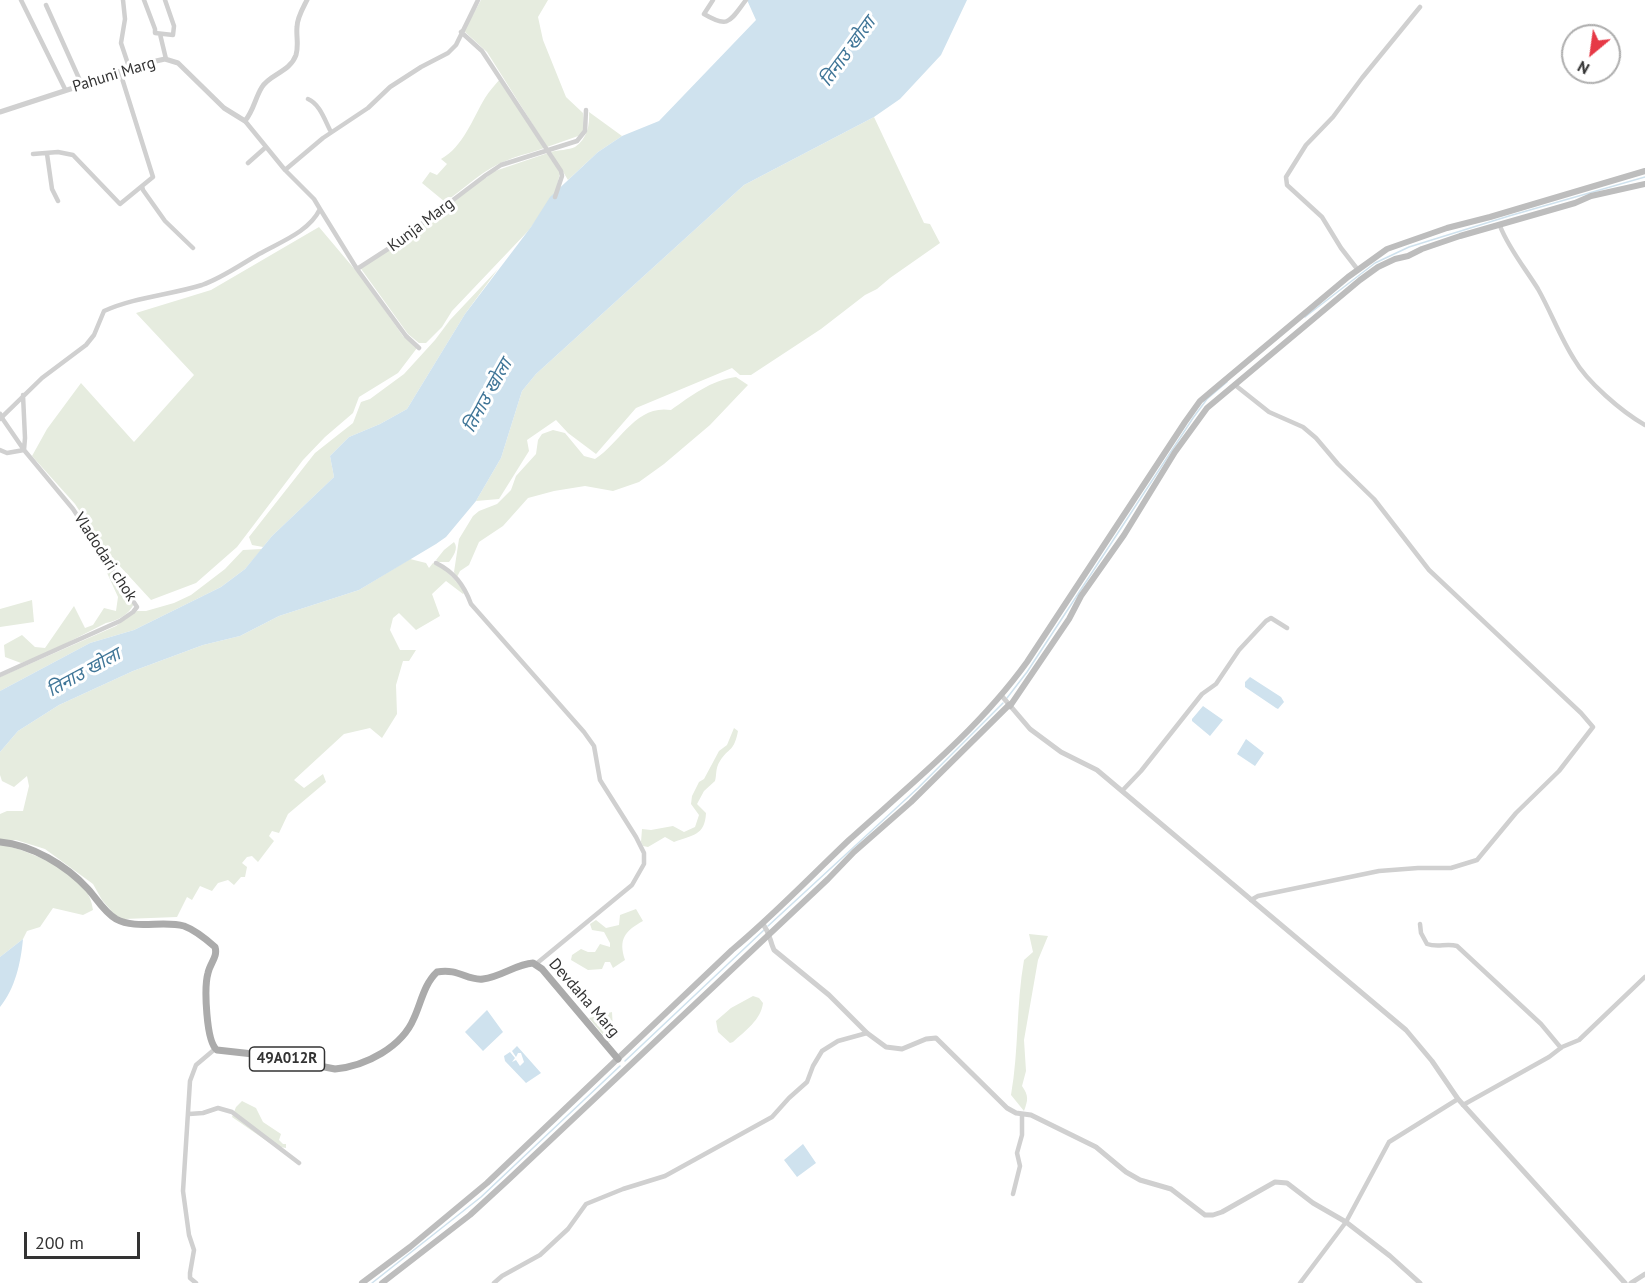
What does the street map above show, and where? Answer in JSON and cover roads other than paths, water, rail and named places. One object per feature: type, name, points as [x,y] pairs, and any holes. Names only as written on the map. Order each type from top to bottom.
[{"type":"main road","points":[[362,1283],[411,1247],[487,1183],[732,950],[763,924],[932,765],[1001,696],[1027,662],[1168,446],[1200,402],[1297,319],[1387,249],[1645,171]]},
{"type":"main road","points":[[382,1283],[470,1215],[854,852],[911,802],[1010,706],[1069,619],[1081,596],[1124,535],[1175,452],[1207,408],[1378,267],[1460,236],[1575,203],[1590,196],[1645,184]]},
{"type":"main road","points":[[0,842],[27,848],[50,859],[76,877],[117,920],[128,923],[181,925],[195,932],[214,947],[216,955],[209,968],[207,979],[208,1031],[215,1049]]},
{"type":"main road","name":"Devdaha Marg","points":[[215,1049],[262,1055],[335,1069],[347,1068],[371,1059],[396,1042],[413,1020],[423,995],[437,972],[450,971],[483,979],[525,964],[536,964],[618,1059]]},
{"type":"main road","points":[[618,1059],[627,1069]]},
{"type":"street","points":[[21,0],[65,89]]},
{"type":"street","points":[[123,0],[124,19],[121,43],[129,67]]},
{"type":"street","points":[[144,0],[155,33],[173,35],[175,31],[165,0]]},
{"type":"street","points":[[307,0],[297,25],[298,40],[295,57],[281,73],[270,78],[262,87],[252,112],[245,121],[285,170],[314,199],[357,269],[406,336],[419,348]]},
{"type":"street","points":[[285,170],[331,132],[358,116],[378,96],[408,74],[448,53],[456,45],[478,0]]},
{"type":"street","points":[[713,0],[704,14],[718,23],[730,21],[746,0]]},
{"type":"street","points":[[46,5],[82,85]]},
{"type":"street","points":[[1358,270],[1322,218],[1287,185],[1286,177],[1306,145],[1333,117],[1420,7]]},
{"type":"street","points":[[461,32],[482,51],[547,149],[562,176],[555,197]]},
{"type":"street","points":[[160,34],[166,59]]},
{"type":"street","name":"Pahuni Marg","points":[[0,112],[40,100],[129,67],[166,59],[178,63],[224,108],[245,121]]},
{"type":"street","points":[[33,154],[58,152],[74,155],[120,204],[153,177],[120,72]]},
{"type":"street","points":[[308,99],[317,106],[331,132]]},
{"type":"street","name":"Kunja Marg","points":[[357,269],[391,247],[501,165],[577,141],[585,131],[586,110]]},
{"type":"street","points":[[248,163],[266,147]]},
{"type":"street","points":[[47,154],[52,189],[58,201]]},
{"type":"street","points":[[142,186],[165,221],[194,248]]},
{"type":"street","points":[[1,417],[23,395],[91,339],[104,310],[203,284],[223,275],[291,237],[316,217],[320,209]]},
{"type":"street","points":[[1500,226],[1515,255],[1540,292],[1565,344],[1582,371],[1628,413],[1645,425]]},
{"type":"street","points":[[1235,385],[1269,412],[1303,427],[1316,438],[1378,504],[1430,570],[1593,727],[1559,771],[1516,813],[1477,860],[1451,868],[1418,868],[1361,874],[1258,896],[1251,900]]},
{"type":"street","points":[[0,450],[7,453],[24,450],[23,395]]},
{"type":"street","name":"Vladodari chok","points":[[0,675],[120,621],[137,607],[73,509],[24,450],[1,417]]},
{"type":"street","points":[[436,563],[448,569],[462,584],[471,604],[584,732],[594,746],[600,780],[644,853],[644,864],[632,885],[536,964]]},
{"type":"street","points":[[1122,791],[1141,771],[1202,694],[1216,684],[1239,650],[1266,621],[1274,618],[1287,628]]},
{"type":"street","points":[[1001,696],[1030,729],[1061,752],[1097,770],[1406,1030],[1432,1061],[1463,1105],[1624,1283]]},
{"type":"street","points":[[763,924],[770,933],[774,950],[829,995],[867,1033],[885,1047],[902,1049],[926,1039],[936,1038],[1007,1108],[1023,1115],[1031,1115],[1096,1148],[1126,1172],[1140,1180],[1171,1189],[1205,1215],[1222,1212],[1275,1182],[1287,1183],[1313,1203],[1346,1222],[1420,1283]]},
{"type":"street","points":[[1420,924],[1420,933],[1427,944],[1457,946],[1541,1024],[1561,1048]]},
{"type":"street","points":[[1463,1105],[1561,1048],[1579,1040],[1645,977]]},
{"type":"street","points":[[494,1283],[540,1255],[568,1229],[586,1204],[665,1176],[772,1117],[807,1082],[822,1051],[838,1041],[867,1033]]},
{"type":"street","points":[[193,1281],[190,1269],[194,1250],[189,1235],[183,1191],[189,1091],[192,1070],[200,1060],[215,1049]]},
{"type":"street","points":[[1300,1283],[1346,1222],[1389,1142],[1458,1099]]},
{"type":"street","points":[[189,1114],[219,1108],[232,1112],[299,1162]]},
{"type":"street","points":[[1013,1194],[1020,1166],[1017,1153],[1022,1135],[1023,1115]]},
{"type":"street","points":[[1631,1283],[1645,1274]]},
{"type":"water","name":"तिनाउ खोला","points":[[747,0],[967,0],[941,55],[900,99],[874,117],[744,185],[536,374],[522,391],[501,458],[476,501],[446,537],[359,590],[279,616],[240,636],[203,645],[133,671],[59,705],[18,731],[0,752],[0,691],[90,643],[134,630],[221,587],[245,569],[272,536],[334,477],[330,456],[349,437],[407,409],[465,314],[531,227],[550,197],[598,152],[622,136],[659,121],[756,20]]},
{"type":"water","points":[[1250,677],[1281,697],[1284,702],[1278,709],[1245,687],[1245,682]]},
{"type":"water","points":[[1203,706],[1223,720],[1210,736],[1192,721]]},
{"type":"water","points":[[1246,739],[1264,753],[1255,766],[1237,754]]},
{"type":"water","points":[[23,939],[16,975],[10,992],[0,1007],[0,957]]},
{"type":"water","points":[[487,1010],[503,1032],[483,1051],[465,1032]]},
{"type":"water","points":[[517,1046],[541,1073],[526,1083],[505,1061],[504,1056],[510,1052],[515,1058],[512,1062],[516,1060],[520,1066],[524,1062],[521,1053],[518,1053],[516,1057],[512,1051]]},
{"type":"water","points":[[803,1144],[816,1163],[797,1177],[784,1160]]},
{"type":"waterway","points":[[1305,317],[1375,263],[1409,247],[1645,177]]},
{"type":"waterway","points":[[1007,698],[1027,672],[1193,418],[1207,399],[1227,382]]},
{"type":"waterway","points":[[768,926],[918,788],[1003,703]]},
{"type":"waterway","points":[[625,1061],[764,930]]},
{"type":"waterway","points":[[372,1283],[481,1197],[620,1066]]}]
